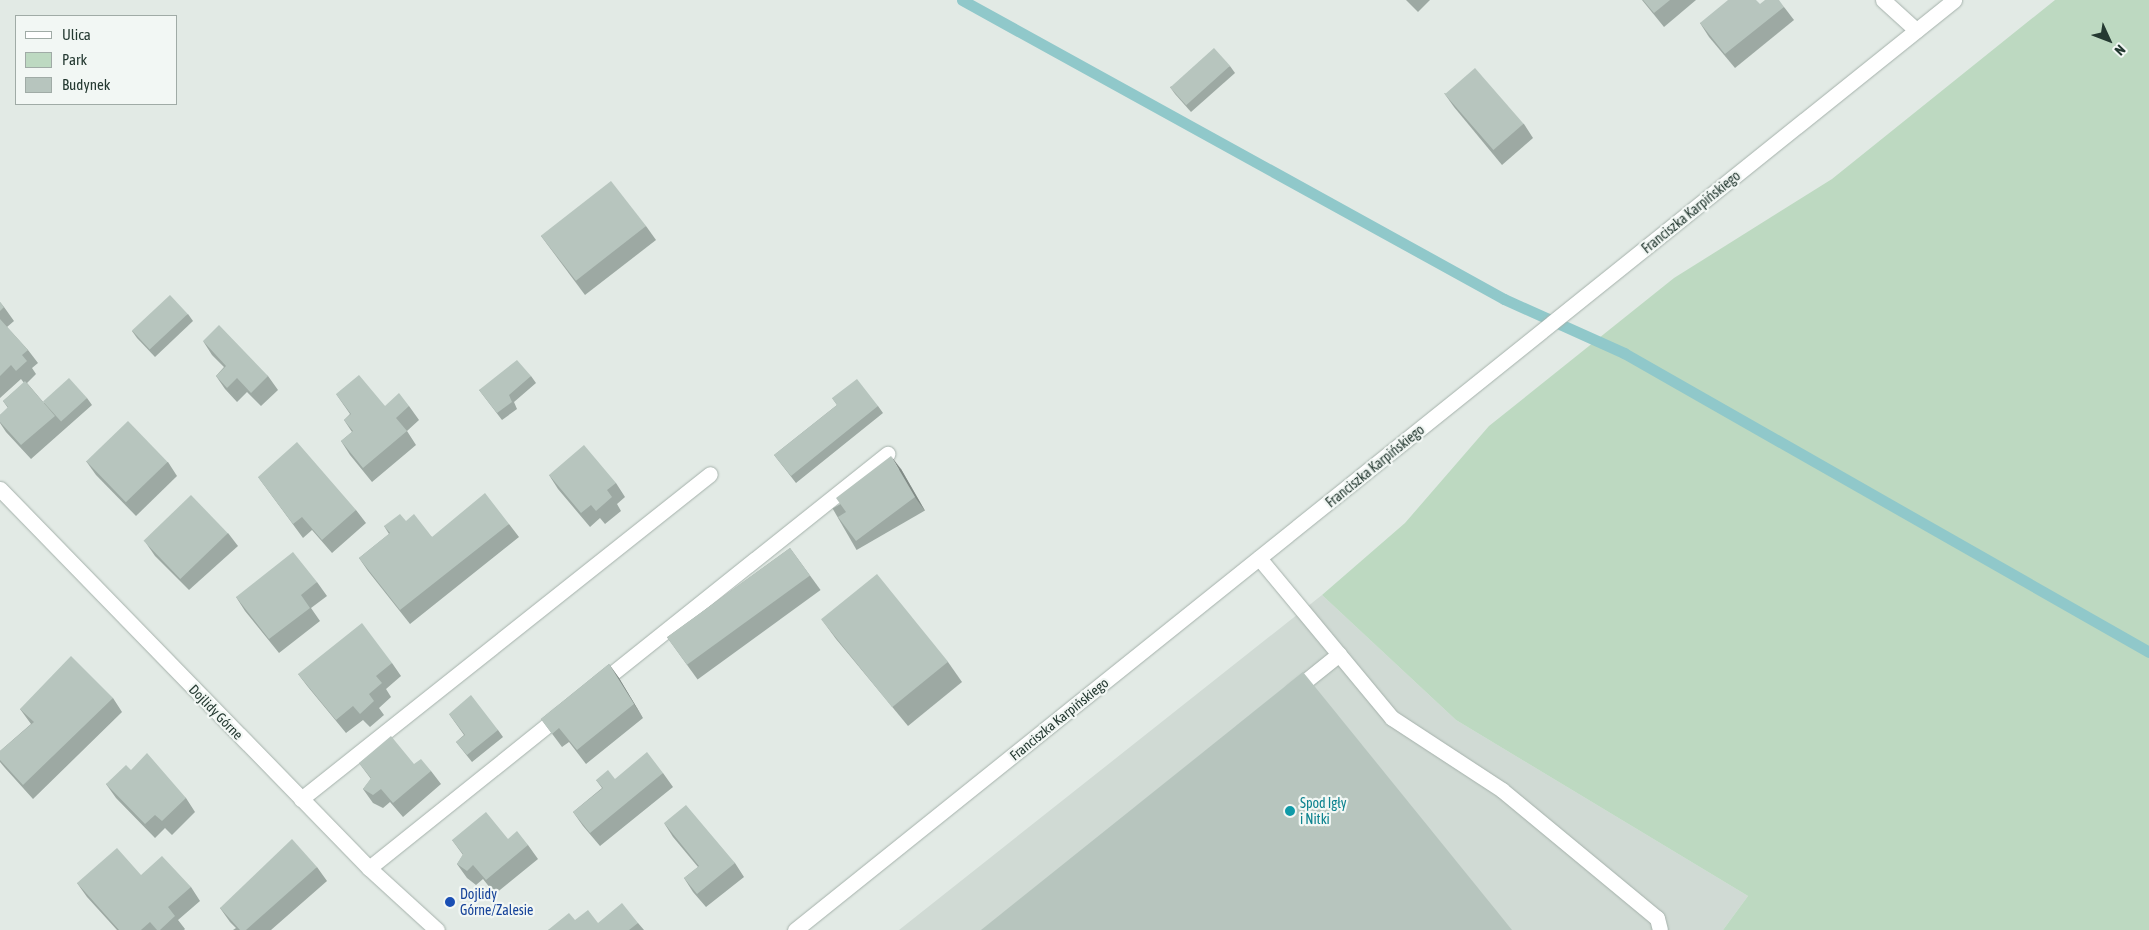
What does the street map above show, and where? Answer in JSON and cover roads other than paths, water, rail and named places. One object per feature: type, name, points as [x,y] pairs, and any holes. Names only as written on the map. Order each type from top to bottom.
[{"type":"street","points":[[1883,0],[1916,30]]},
{"type":"street","name":"Franciszka Karpińskiego","points":[[795,930],[1487,377],[1954,0]]},
{"type":"street","points":[[369,868],[887,454]]},
{"type":"street","points":[[301,799],[710,474]]},
{"type":"street","name":"Dojlidy Górne","points":[[0,489],[369,868],[437,930]]},
{"type":"street","points":[[1259,558],[1392,718],[1502,790],[1657,918],[1660,930]]},
{"type":"street","points":[[1277,703],[1339,654]]},
{"type":"waterway","points":[[962,0],[1504,299],[1624,353],[2149,652]]},
{"type":"place","name":"Spod Igły i Nitki","points":[[1290,811]]},
{"type":"place","name":"Dojlidy Górne/Zalesie","points":[[450,902]]}]
